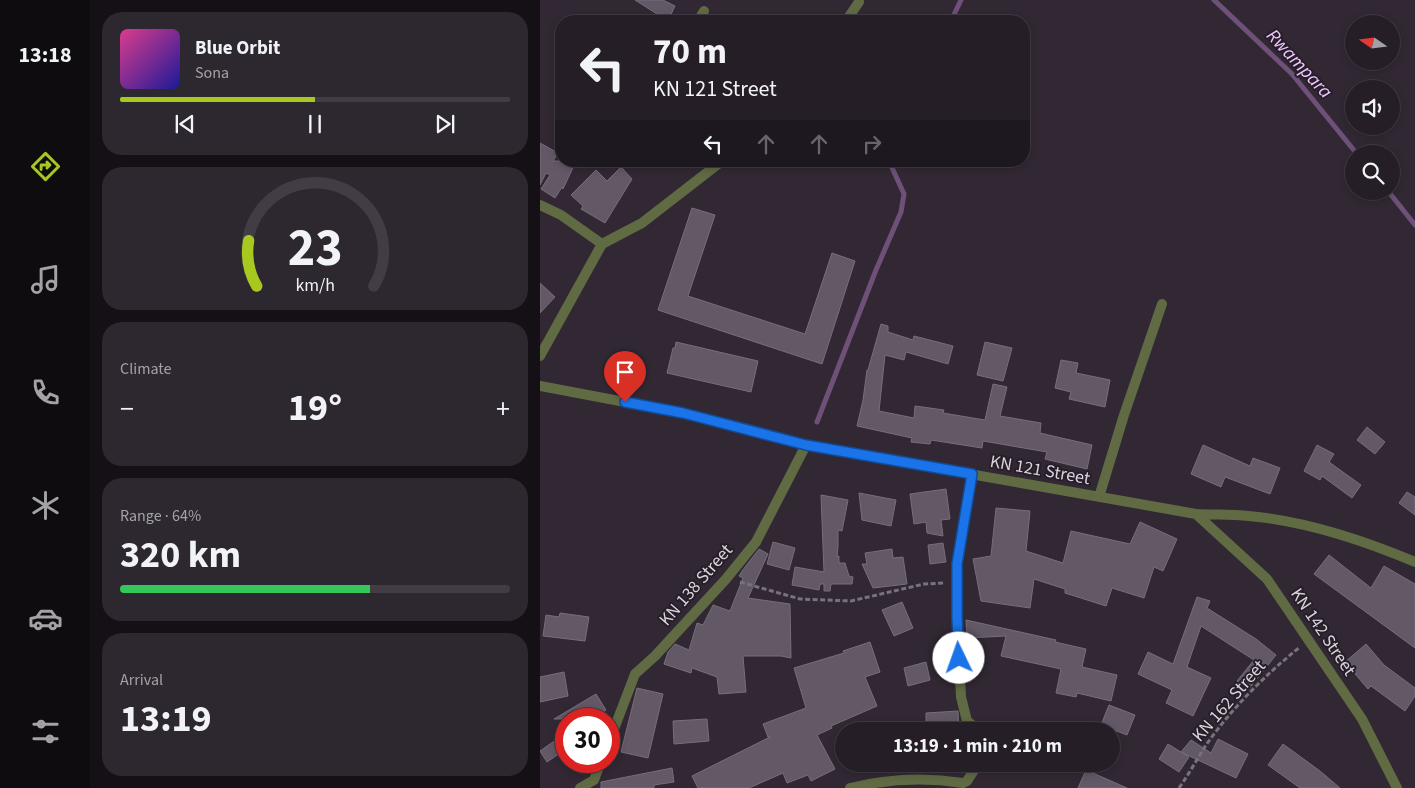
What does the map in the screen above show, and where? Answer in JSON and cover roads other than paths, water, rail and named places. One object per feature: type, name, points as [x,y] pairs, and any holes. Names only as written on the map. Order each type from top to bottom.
[{"type":"street","points":[[850,15],[858,2]]},
{"type":"street","points":[[702,15],[704,11]]},
{"type":"street","points":[[540,356],[602,244],[642,223],[714,167]]},
{"type":"street","points":[[540,204],[561,215],[602,244]]},
{"type":"street","points":[[1100,496],[1124,415],[1162,304]]},
{"type":"street","name":"KN 121 Street","points":[[540,386],[683,413],[806,445],[1196,514],[1249,516],[1286,521],[1372,544],[1415,562]]},
{"type":"street","name":"KN 138 Street","points":[[620,713],[635,674],[655,656],[726,579],[756,542],[806,445]]},
{"type":"street","points":[[968,722],[961,698],[957,618],[957,564],[972,474]]},
{"type":"street","name":"KN 142 Street","points":[[1196,514],[1268,579],[1362,719],[1397,788]]},
{"type":"street","points":[[850,788],[871,783],[918,779],[957,785],[967,781],[973,772]]},
{"type":"street","points":[[580,788],[594,780],[596,773]]},
{"type":"waterway","points":[[954,15],[961,0]]},
{"type":"waterway","name":"Rwampara","points":[[1214,0],[1292,74],[1350,145]]},
{"type":"waterway","points":[[817,422],[876,270],[901,212],[904,194],[892,167]]},
{"type":"waterway","name":"Rwampara","points":[[1395,200],[1415,225]]}]
